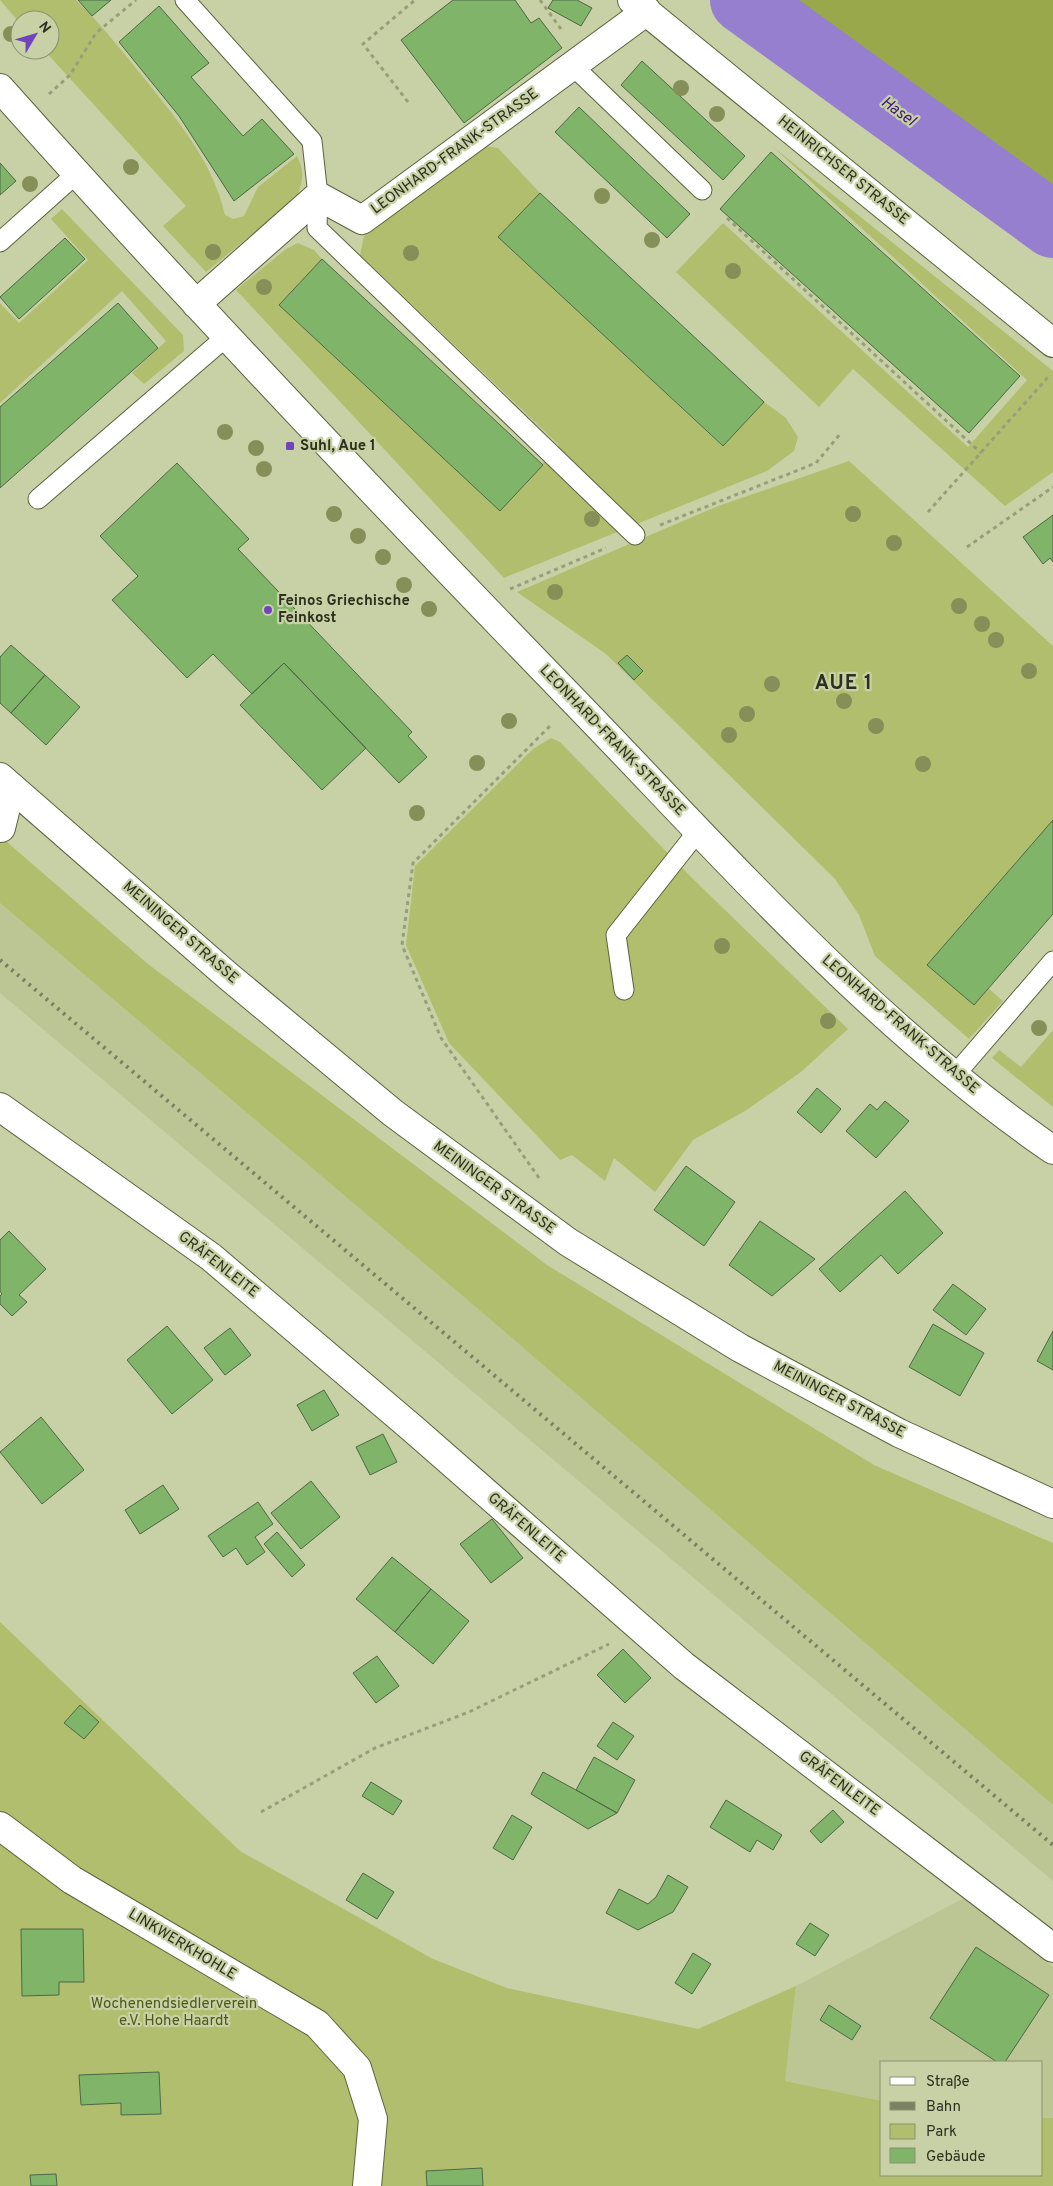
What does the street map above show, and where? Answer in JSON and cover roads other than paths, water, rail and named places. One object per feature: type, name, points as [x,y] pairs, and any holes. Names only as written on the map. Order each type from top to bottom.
[{"type":"street","name":"LEONHARD-FRANK-STRASSE","points":[[318,196],[362,220],[573,66],[640,5]]},
{"type":"street","name":"HEINRICHSER STRASSE","points":[[640,5],[1053,343]]},
{"type":"street","name":"LEONHARD-FRANK-STRASSE","points":[[0,88],[76,174],[226,337],[698,831],[842,976],[954,1076],[1053,1150]]},
{"type":"street","points":[[196,304],[318,196]]},
{"type":"street","points":[[1,828],[6,782]]},
{"type":"street","name":"MEININGER STRASSE","points":[[6,782],[228,976],[393,1113],[568,1242],[740,1348],[899,1433],[1053,1504]]},
{"type":"street","name":"GRÄFENLEITE","points":[[0,1107],[211,1257],[405,1422],[684,1666],[1053,1948]]},
{"type":"street","name":"LINKWERKHOHLE","points":[[0,1826],[72,1880],[317,2024],[357,2068],[373,2119],[367,2186]]},
{"type":"lane","points":[[185,0],[312,141],[318,196],[317,228],[635,535]]},
{"type":"lane","points":[[573,66],[702,190]]},
{"type":"lane","points":[[0,242],[76,174]]},
{"type":"lane","points":[[38,499],[226,337]]},
{"type":"lane","points":[[624,990],[616,935],[698,831]]},
{"type":"lane","points":[[954,1076],[1053,961]]},
{"type":"waterway","name":"Hasel","points":[[743,0],[1053,225]]},
{"type":"railway","points":[[0,960],[1053,1845]]},
{"type":"place","name":"Suhl, Aue 1","points":[[290,446]]},
{"type":"place","name":"Feinos Griechische Feinkost","points":[[268,610]]},
{"type":"district","name":"AUE 1","points":[[844,684]]},
{"type":"park label","name":"Wochenendsiedlerverein e.V. Hohe Haardt","points":[[174,2012]]}]
